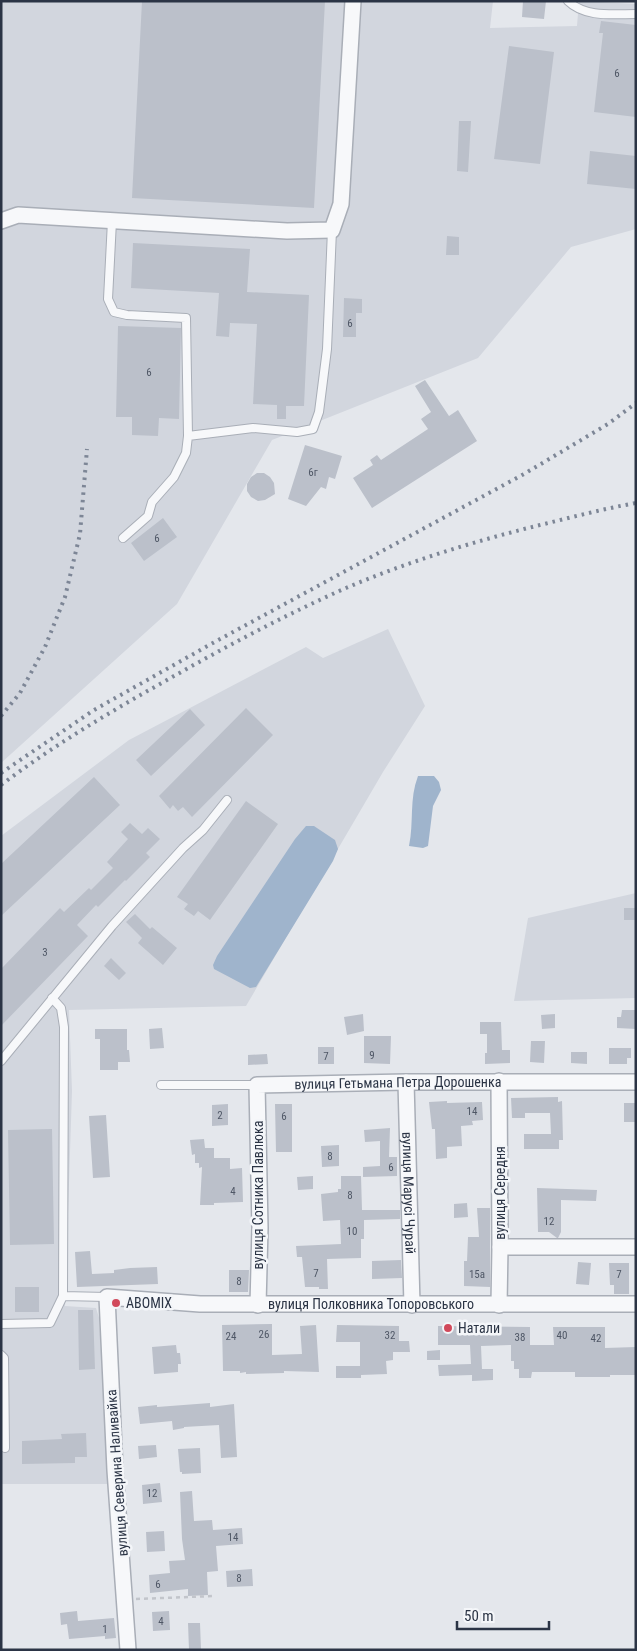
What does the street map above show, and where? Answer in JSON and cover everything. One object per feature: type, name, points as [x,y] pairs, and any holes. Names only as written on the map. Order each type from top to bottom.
[{"type":"street","points":[[1,221],[18,215],[287,231],[332,230],[341,204],[353,1]]},
{"type":"street","name":"вулиця Гетьмана Петра Дорошенка","points":[[257,1085],[499,1081],[636,1082]]},
{"type":"street","name":"вулиця Середня","points":[[499,1081],[499,1305]]},
{"type":"street","name":"вулиця Марусі Чурай","points":[[406,1082],[412,1305]]},
{"type":"street","name":"вулиця Сотника Павлюка","points":[[257,1085],[260,1228],[258,1305]]},
{"type":"street","points":[[500,1247],[636,1247]]},
{"type":"street","name":"вулиця Полковника Топоровського","points":[[107,1297],[200,1304],[258,1305],[636,1304]]},
{"type":"street","name":"вулиця Северина Наливайка","points":[[107,1297],[115,1470],[128,1650]]},
{"type":"lane","points":[[568,1],[574,7],[589,13],[636,14]]},
{"type":"lane","points":[[112,221],[108,298],[114,312],[127,315],[186,318],[188,436],[186,453],[174,477],[152,502],[148,516],[124,538]]},
{"type":"lane","points":[[188,436],[253,428],[297,432],[313,429],[319,412],[327,349],[332,230]]},
{"type":"lane","points":[[1,1061],[112,926],[183,848],[203,830],[227,800]]},
{"type":"lane","points":[[1,1324],[50,1323],[63,1296],[64,1026],[61,1008],[52,998]]},
{"type":"lane","name":"вулиця Гетьмана Петра Дорошенка","points":[[161,1085],[257,1085]]},
{"type":"lane","points":[[63,1296],[107,1297]]},
{"type":"lane","points":[[1,1355],[4,1358],[5,1448]]},
{"type":"path","points":[[125,1600],[215,1596]]},
{"type":"shaded area","points":[[1,1],[493,1],[490,28],[577,26],[579,1],[636,4],[636,229],[571,247],[478,358],[272,440],[177,604],[1,763]]},
{"type":"shaded area","points":[[388,629],[425,706],[383,772],[246,1006],[69,1010],[72,1091],[65,1306],[96,1308],[99,1318],[109,1484],[1,1484],[1,836],[129,740],[306,647],[323,658]]},
{"type":"shaded area","points":[[636,893],[636,998],[514,1001],[528,918]]},
{"type":"water","points":[[418,776],[434,776],[439,782],[441,790],[433,806],[428,846],[423,848],[409,846],[413,793]]},
{"type":"water","points":[[306,826],[314,826],[335,840],[338,849],[333,861],[256,987],[250,988],[214,969],[213,965],[217,956],[295,839]]},
{"type":"building","points":[[142,1],[325,1],[314,208],[132,198]]},
{"type":"building","points":[[523,1],[546,1],[544,19],[522,17]]},
{"type":"building","points":[[601,21],[636,25],[636,117],[594,112],[603,33],[599,33]]},
{"type":"building","points":[[509,46],[554,52],[540,164],[494,159]]},
{"type":"building","points":[[459,121],[471,121],[468,172],[457,171]]},
{"type":"building","points":[[590,151],[636,156],[636,189],[587,184]]},
{"type":"building","points":[[447,236],[459,237],[459,255],[446,255]]},
{"type":"building","points":[[133,243],[250,249],[247,292],[309,295],[304,406],[286,406],[286,419],[277,419],[277,405],[253,404],[257,324],[230,323],[229,337],[216,336],[219,293],[131,288]]},
{"type":"building","points":[[344,298],[362,299],[362,313],[356,313],[356,337],[343,337]]},
{"type":"building","points":[[118,326],[181,328],[179,419],[159,418],[158,436],[132,435],[132,417],[116,417]]},
{"type":"building","points":[[425,380],[449,416],[458,410],[477,441],[372,508],[353,478],[373,465],[370,460],[377,455],[381,460],[428,429],[421,419],[431,412],[415,386]]},
{"type":"building","points":[[305,445],[342,456],[335,479],[329,477],[326,489],[321,487],[306,506],[288,499]]},
{"type":"building","points":[[257,473],[264,473],[274,483],[275,494],[265,500],[258,501],[251,497],[247,491],[247,484],[251,477]]},
{"type":"building","points":[[163,518],[177,537],[144,561],[131,543]]},
{"type":"building","points":[[246,708],[273,735],[192,817],[183,807],[178,811],[173,805],[170,809],[159,796]]},
{"type":"building","points":[[190,709],[205,725],[151,776],[136,760]]},
{"type":"building","points":[[94,777],[120,805],[1,916],[1,864]]},
{"type":"building","points":[[246,801],[278,824],[210,920],[198,911],[194,916],[184,909],[188,904],[177,897]]},
{"type":"building","points":[[130,823],[142,834],[148,828],[160,839],[146,853],[150,857],[98,907],[96,905],[77,925],[88,936],[1,1026],[1,969],[60,908],[64,912],[89,888],[91,890],[113,868],[107,862],[128,839],[121,832]]},
{"type":"building","points":[[624,908],[636,908],[636,920],[624,920]]},
{"type":"building","points":[[135,914],[150,929],[152,927],[177,948],[163,965],[138,943],[142,938],[126,922]]},
{"type":"building","points":[[111,958],[126,973],[119,980],[104,966]]},
{"type":"building","points":[[622,1010],[636,1010],[636,1029],[617,1028],[617,1017],[621,1017]]},
{"type":"building","points":[[363,1014],[364,1031],[347,1035],[344,1017]]},
{"type":"building","points":[[555,1014],[555,1028],[542,1029],[541,1015]]},
{"type":"building","points":[[480,1022],[501,1022],[502,1050],[510,1050],[510,1063],[485,1064],[487,1034],[480,1034]]},
{"type":"building","points":[[162,1028],[164,1048],[150,1049],[149,1029]]},
{"type":"building","points":[[95,1029],[127,1029],[127,1050],[129,1050],[130,1062],[118,1062],[118,1070],[100,1070],[100,1039],[95,1039]]},
{"type":"building","points":[[364,1036],[391,1036],[390,1064],[364,1063]]},
{"type":"building","points":[[531,1041],[545,1041],[544,1063],[530,1062]]},
{"type":"building","points":[[318,1047],[334,1047],[334,1064],[318,1064]]},
{"type":"building","points":[[609,1048],[631,1048],[631,1058],[627,1058],[627,1064],[609,1064]]},
{"type":"building","points":[[571,1052],[587,1052],[587,1064],[571,1063]]},
{"type":"building","points":[[267,1054],[268,1064],[248,1065],[248,1055]]},
{"type":"building","points":[[558,1097],[558,1102],[562,1101],[563,1140],[559,1140],[559,1149],[524,1149],[524,1134],[551,1134],[550,1113],[525,1113],[525,1118],[512,1118],[511,1098]]},
{"type":"building","points":[[447,1101],[447,1103],[482,1102],[483,1120],[472,1121],[473,1125],[461,1126],[462,1146],[447,1147],[447,1158],[436,1159],[435,1129],[432,1129],[429,1102]]},
{"type":"building","points":[[624,1103],[636,1103],[636,1122],[624,1122]]},
{"type":"building","points":[[228,1104],[228,1125],[212,1126],[212,1105]]},
{"type":"building","points":[[275,1104],[292,1104],[292,1152],[276,1152]]},
{"type":"building","points":[[106,1115],[110,1177],[93,1178],[89,1116]]},
{"type":"building","points":[[390,1128],[389,1157],[397,1157],[397,1176],[363,1177],[363,1167],[380,1166],[380,1141],[365,1142],[364,1130]]},
{"type":"building","points":[[52,1129],[54,1244],[10,1245],[8,1130]]},
{"type":"building","points":[[204,1139],[205,1148],[214,1148],[214,1158],[230,1158],[230,1169],[242,1168],[243,1202],[200,1205],[202,1167],[199,1168],[199,1163],[195,1163],[195,1154],[192,1155],[190,1140]]},
{"type":"building","points":[[339,1145],[339,1166],[322,1167],[321,1146]]},
{"type":"building","points":[[313,1176],[313,1189],[298,1190],[297,1177]]},
{"type":"building","points":[[341,1176],[361,1176],[362,1210],[400,1210],[400,1219],[364,1220],[361,1258],[327,1259],[328,1289],[305,1287],[302,1257],[297,1257],[296,1246],[341,1244],[340,1220],[323,1221],[321,1194],[338,1192],[338,1189],[341,1189]]},
{"type":"building","points":[[537,1188],[597,1190],[596,1201],[561,1200],[561,1232],[557,1238],[549,1232],[538,1232]]},
{"type":"building","points":[[467,1203],[468,1217],[454,1218],[454,1204]]},
{"type":"building","points":[[477,1208],[490,1208],[490,1287],[464,1286],[464,1261],[467,1261],[468,1237],[479,1237]]},
{"type":"building","points":[[90,1251],[92,1274],[114,1273],[114,1270],[130,1268],[157,1267],[158,1284],[77,1287],[75,1252]]},
{"type":"building","points":[[401,1260],[402,1278],[372,1279],[372,1261]]},
{"type":"building","points":[[578,1262],[591,1263],[589,1285],[576,1284]]},
{"type":"building","points":[[609,1263],[629,1263],[629,1294],[614,1294],[614,1285],[610,1285]]},
{"type":"building","points":[[229,1270],[249,1270],[248,1292],[229,1292]]},
{"type":"building","points":[[15,1287],[39,1287],[39,1312],[15,1312]]},
{"type":"building","points":[[78,1310],[93,1310],[95,1369],[79,1370]]},
{"type":"building","points":[[272,1324],[272,1355],[302,1354],[300,1326],[316,1325],[319,1372],[284,1371],[284,1373],[246,1374],[246,1372],[240,1373],[240,1371],[223,1371],[222,1325]]},
{"type":"building","points":[[337,1325],[399,1326],[399,1341],[409,1341],[410,1352],[393,1352],[393,1360],[386,1361],[387,1374],[361,1375],[361,1378],[336,1378],[336,1366],[360,1366],[360,1342],[336,1342]]},
{"type":"building","points":[[438,1326],[530,1327],[530,1345],[554,1345],[553,1327],[605,1327],[605,1348],[636,1347],[636,1375],[575,1377],[575,1372],[532,1372],[531,1378],[519,1378],[519,1369],[514,1369],[514,1361],[511,1361],[511,1345],[481,1346],[482,1369],[493,1369],[493,1380],[472,1381],[472,1375],[439,1376],[438,1365],[471,1364],[470,1345],[438,1345]]},
{"type":"building","points":[[176,1345],[177,1353],[180,1353],[181,1364],[178,1364],[178,1372],[154,1374],[152,1347]]},
{"type":"building","points":[[440,1350],[440,1360],[427,1360],[427,1351]]},
{"type":"building","points":[[210,1403],[210,1407],[234,1404],[237,1457],[221,1458],[219,1425],[184,1427],[173,1430],[172,1421],[140,1424],[138,1407]]},
{"type":"building","points":[[86,1433],[87,1457],[75,1457],[75,1463],[22,1464],[22,1441],[62,1439],[61,1434]]},
{"type":"building","points":[[156,1445],[157,1457],[139,1459],[138,1446]]},
{"type":"building","points":[[200,1448],[201,1473],[182,1474],[180,1472],[178,1449]]},
{"type":"building","points":[[160,1483],[162,1502],[143,1504],[142,1485]]},
{"type":"building","points":[[192,1491],[194,1521],[212,1520],[213,1530],[242,1528],[243,1544],[216,1546],[218,1571],[207,1572],[208,1595],[188,1596],[188,1589],[150,1593],[149,1575],[170,1573],[169,1561],[185,1560],[180,1492]]},
{"type":"building","points":[[164,1531],[165,1551],[147,1552],[146,1532]]},
{"type":"building","points":[[252,1569],[253,1586],[227,1587],[226,1571]]},
{"type":"building","points":[[77,1611],[78,1621],[114,1618],[116,1638],[105,1639],[105,1636],[69,1639],[67,1624],[61,1625],[60,1613]]},
{"type":"building","points":[[169,1611],[170,1630],[153,1631],[152,1612]]},
{"type":"building","points":[[188,1623],[200,1623],[201,1650],[189,1650]]},
{"type":"railway","points":[[1,773],[94,710],[211,644],[524,474],[608,424],[636,403]]},
{"type":"railway","points":[[1,716],[20,693],[45,647],[65,597],[80,534],[87,449]]},
{"type":"railway","points":[[1,785],[62,743],[146,692],[255,632],[346,588],[416,561],[464,546],[536,526],[636,503]]},
{"type":"place","name":"ABOMIX","points":[[116,1303]]},
{"type":"place","name":"Натали","points":[[448,1328]]}]
